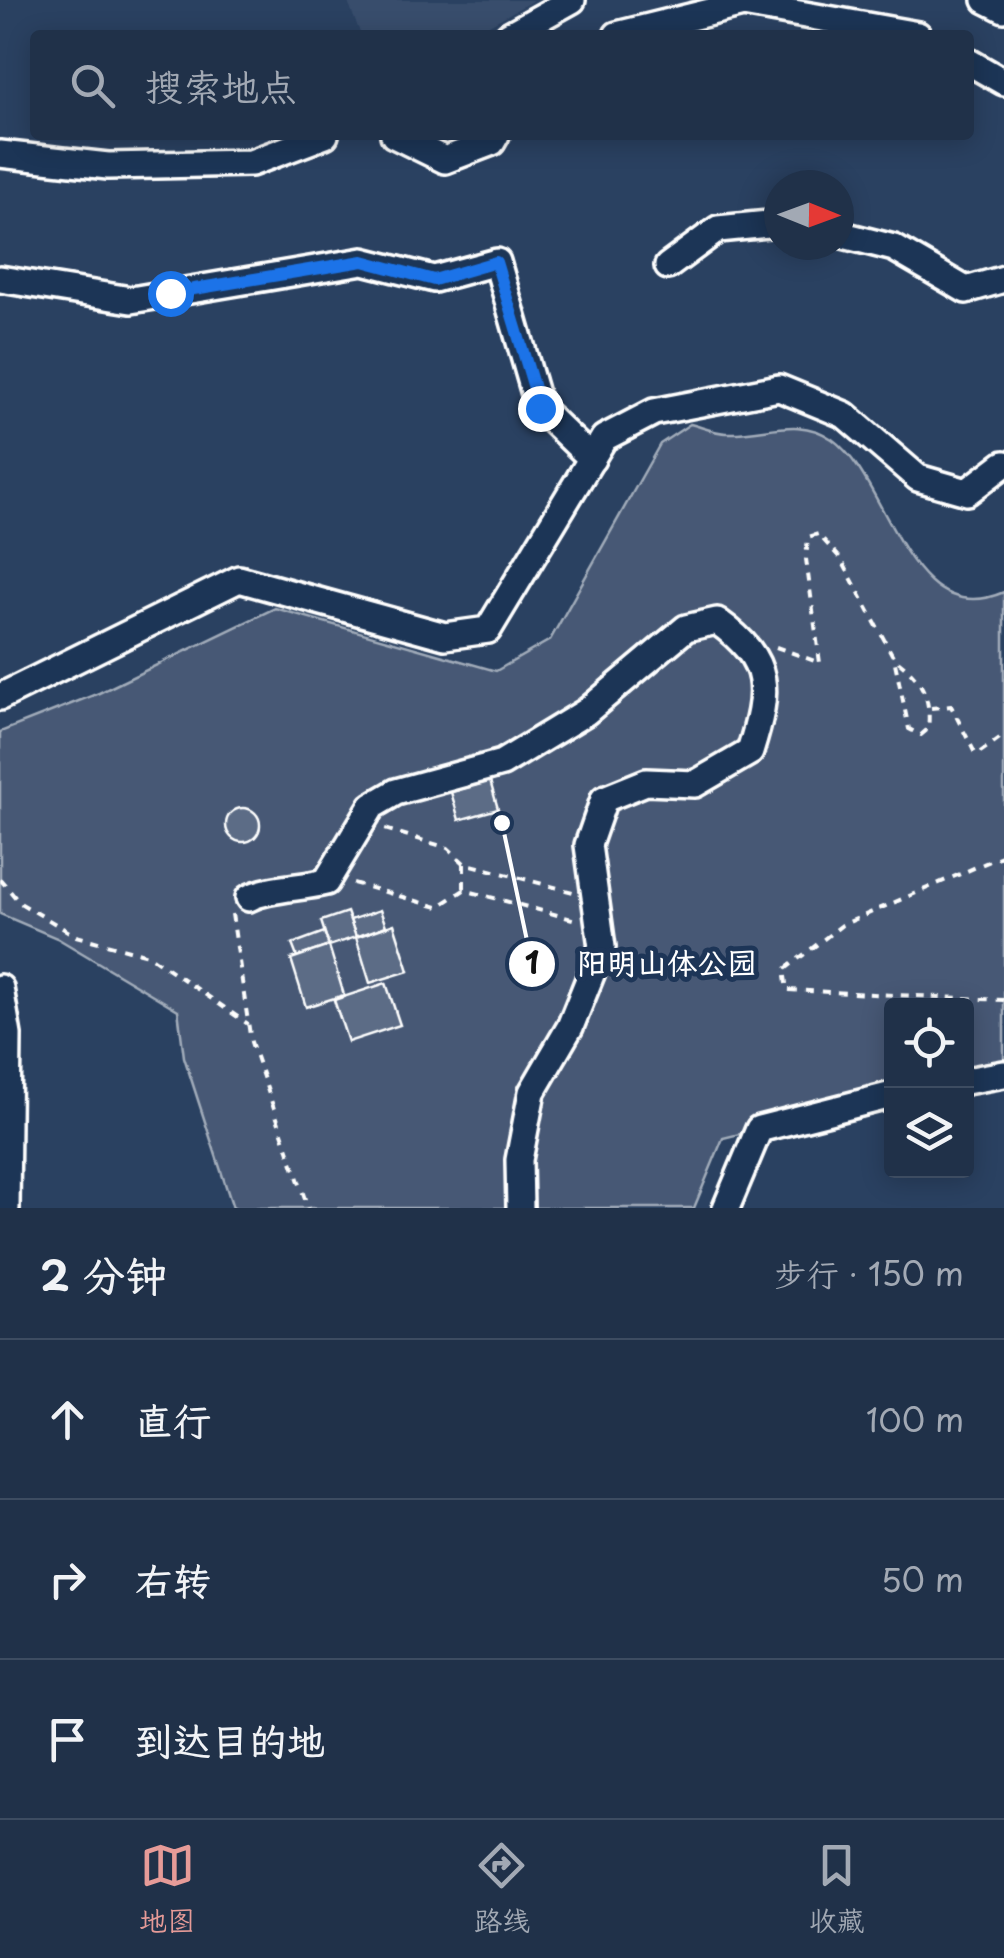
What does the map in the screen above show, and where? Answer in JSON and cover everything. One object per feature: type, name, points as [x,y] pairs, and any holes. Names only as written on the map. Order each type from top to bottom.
[{"type":"street","points":[[517,30],[572,0]]},
{"type":"street","points":[[986,0],[1004,10]]},
{"type":"street","points":[[637,30],[743,4],[890,30]]},
{"type":"street","points":[[974,65],[1004,82]]},
{"type":"street","points":[[0,154],[108,166],[251,163],[312,140]]},
{"type":"street","points":[[404,140],[445,160],[493,140]]},
{"type":"street","points":[[668,266],[718,230],[764,225]]},
{"type":"street","points":[[854,238],[894,248],[966,290],[1004,279]]},
{"type":"street","points":[[0,280],[131,300],[363,261],[434,280],[496,262],[540,408],[592,459]]},
{"type":"street","points":[[0,697],[239,579],[445,636],[488,630],[604,438],[654,412],[778,388],[844,415],[918,478],[967,492],[1004,464]]},
{"type":"street","points":[[249,898],[262,890],[288,892],[326,882],[372,806],[396,792],[502,763],[586,712],[686,628],[717,621],[747,648],[761,667],[764,705],[750,752],[694,784],[646,782],[604,799],[588,845],[602,947],[570,1027],[532,1092],[519,1160],[520,1208]]},
{"type":"street","points":[[0,988],[8,1035],[6,1208]]},
{"type":"street","points":[[974,1080],[1004,1074]]},
{"type":"street","points":[[726,1208],[759,1129],[884,1097]]},
{"type":"path","points":[[747,648],[767,643],[820,663],[806,559],[808,537],[818,534],[840,559],[894,658],[909,730],[920,735],[928,729],[931,708],[922,684],[894,658]]},
{"type":"path","points":[[931,708],[951,706],[976,754],[1004,735]]},
{"type":"path","points":[[363,822],[448,848],[464,863],[597,898]]},
{"type":"path","points":[[1004,854],[842,925],[784,970],[786,990],[1004,1000]]},
{"type":"path","points":[[464,863],[464,890]]},
{"type":"path","points":[[330,875],[438,907],[464,890],[600,927]]},
{"type":"path","points":[[0,879],[20,903],[76,936],[148,955],[248,1024]]},
{"type":"path","points":[[249,898],[232,913],[248,1024],[308,1208]]},
{"type":"shaded area","points":[[347,0],[534,0],[480,30],[359,30]]},
{"type":"shaded area","points":[[690,424],[722,433],[793,427],[819,432],[852,459],[922,573],[944,591],[971,599],[1004,592],[1004,1070],[974,1077],[974,998],[884,998],[884,1099],[723,1138],[694,1208],[233,1208],[184,1057],[178,1010],[57,938],[0,914],[0,732],[99,693],[275,608],[496,671],[550,640],[660,444]]},
{"type":"building","points":[[490,781],[498,809],[459,820],[451,792]]},
{"type":"building","points":[[243,808],[255,813],[260,825],[255,837],[243,842],[231,837],[226,825],[231,813]]},
{"type":"building","points":[[380,910],[386,926],[356,937],[350,920]]},
{"type":"building","points":[[347,912],[356,937],[329,946],[321,921]]},
{"type":"building","points":[[394,924],[409,971],[370,983],[356,937]]},
{"type":"building","points":[[324,932],[329,946],[297,957],[292,944]]},
{"type":"building","points":[[329,946],[344,995],[306,1007],[291,959]]},
{"type":"building","points":[[386,983],[400,1025],[348,1042],[334,1000]]},
{"type":"place","name":"阳明山体公园","points":[[502,823]]},
{"type":"route","points":[[170,293],[363,261],[434,280],[496,262],[508,291],[540,408]]}]
